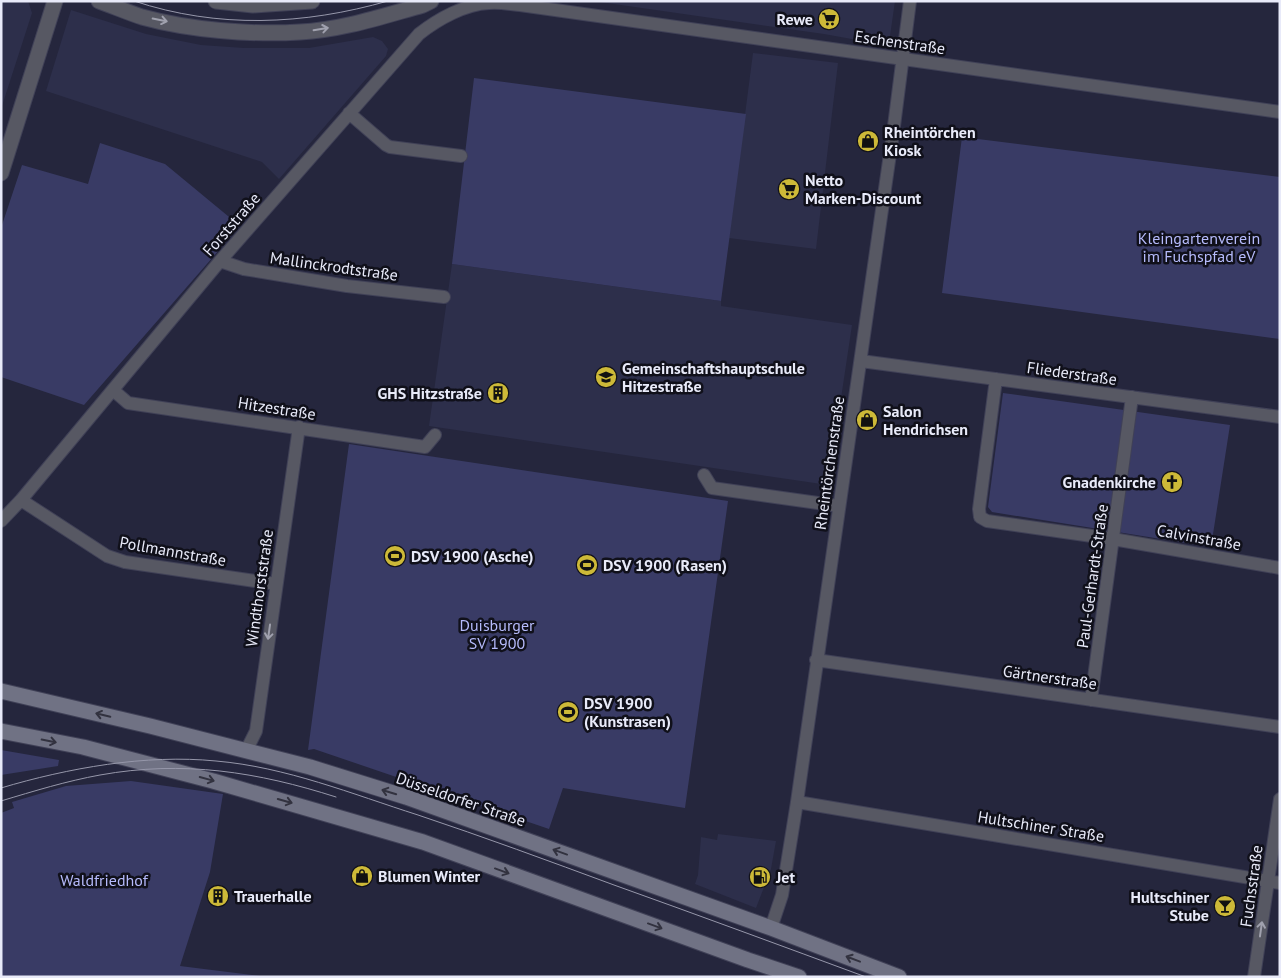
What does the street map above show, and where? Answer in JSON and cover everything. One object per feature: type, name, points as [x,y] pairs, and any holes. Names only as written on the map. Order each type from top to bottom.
[{"type":"main road","name":"Düsseldorfer Straße","points":[[1,691],[150,726],[310,767],[406,797],[771,928],[899,977]]},
{"type":"main road","points":[[1,732],[83,747],[213,781],[423,842],[799,977]]},
{"type":"street","points":[[1,173],[55,1]]},
{"type":"street","points":[[99,1],[142,17],[198,28],[267,32],[302,32],[350,25],[423,5],[431,1]]},
{"type":"street","points":[[216,1],[253,5],[312,1]]},
{"type":"street","name":"Rheintörchenstraße","points":[[771,928],[782,895],[797,802],[816,660],[861,360],[910,1]]},
{"type":"street","name":"Forststraße","points":[[1,521],[220,261],[419,34],[432,23],[472,5],[490,2],[519,3]]},
{"type":"street","name":"Eschenstraße","points":[[519,3],[1280,112]]},
{"type":"street","points":[[349,113],[390,147],[461,156]]},
{"type":"street","name":"Mallinckrodtstraße","points":[[220,261],[244,269],[347,286],[444,297]]},
{"type":"street","name":"Fliederstraße","points":[[861,360],[1280,418]]},
{"type":"street","name":"Calvinstraße","points":[[996,379],[979,509],[980,517],[986,521],[1113,539],[1280,568]]},
{"type":"street","name":"Hitzestraße","points":[[113,390],[128,402],[424,447],[435,435]]},
{"type":"street","name":"Paul-Gerhardt-Straße","points":[[1091,700],[1132,397]]},
{"type":"street","name":"Windthorststraße","points":[[246,751],[256,731],[299,428]]},
{"type":"street","points":[[704,475],[712,488],[839,506]]},
{"type":"street","name":"Pollmannstraße","points":[[20,500],[107,556],[125,562],[276,584]]},
{"type":"street","name":"Gärtnerstraße","points":[[816,660],[1280,727]]},
{"type":"street","name":"Fuchsstraße","points":[[1254,977],[1274,882],[1280,799]]},
{"type":"street","name":"Hultschiner Straße","points":[[797,802],[1274,882]]},
{"type":"shaded area","points":[[1,1],[28,1],[32,13],[1,109]]},
{"type":"shaded area","points":[[593,1],[895,1],[889,43],[885,45],[824,34]]},
{"type":"shaded area","points":[[71,10],[146,34],[201,45],[244,48],[309,48],[373,37],[382,41],[388,49],[386,56],[279,179],[262,162],[46,91]]},
{"type":"shaded area","points":[[753,53],[838,63],[816,249],[729,238]]},
{"type":"shaded area","name":"Gemeinschaftshauptschule Hitzestraße","points":[[452,264],[721,301],[721,306],[852,325],[828,485],[429,426]]},
{"type":"shaded area","points":[[718,834],[776,841],[771,869],[756,908],[695,884],[698,875],[701,837],[717,840]]},
{"type":"green space","points":[[474,78],[746,114],[721,301],[452,264]]},
{"type":"green space","name":"Kleingartenverein im Fuchspfad eV","points":[[962,137],[1280,177],[1280,339],[942,293]]},
{"type":"green space","points":[[100,143],[165,164],[240,226],[84,405],[1,377],[1,228],[22,165],[88,184]]},
{"type":"green space","points":[[1003,393],[1230,425],[1211,547],[992,512],[988,507]]},
{"type":"green space","name":"Duisburger SV 1900","points":[[349,444],[728,501],[685,808],[563,788],[549,829],[314,749],[308,750]]},
{"type":"green space","points":[[1,750],[59,760],[58,766],[1,775]]},
{"type":"green space","name":"Waldfriedhof","points":[[131,781],[223,794],[210,872],[180,966],[268,977],[1,977],[1,813],[14,808],[12,802],[66,786]]},
{"type":"tram line","points":[[134,1],[166,10],[229,20],[293,19],[325,15],[388,1]]},
{"type":"tram line","points":[[1,788],[53,774],[107,764],[162,759],[216,761],[268,769],[318,782],[467,832],[866,977]]},
{"type":"tram line","points":[[1,801],[88,777],[161,769],[191,769],[249,775],[307,788],[336,797]]},
{"type":"place","name":"Rewe","points":[[829,19]]},
{"type":"place","name":"Rheintörchen Kiosk","points":[[868,141]]},
{"type":"place","name":"Netto Marken-Discount","points":[[789,189]]},
{"type":"place","name":"Gemeinschaftshauptschule Hitzestraße","points":[[606,377]]},
{"type":"place","name":"GHS Hitzstraße","points":[[498,393]]},
{"type":"place","name":"Salon Hendrichsen","points":[[867,420]]},
{"type":"place","name":"Gnadenkirche","points":[[1172,482]]},
{"type":"place","name":"DSV 1900 (Asche)","points":[[395,556]]},
{"type":"place","name":"DSV 1900 (Rasen)","points":[[587,565]]},
{"type":"place","name":"DSV 1900 (Kunstrasen)","points":[[568,712]]},
{"type":"place","name":"Blumen Winter","points":[[362,876]]},
{"type":"place","name":"Jet","points":[[760,877]]},
{"type":"place","name":"Trauerhalle","points":[[218,896]]},
{"type":"place","name":"Hultschiner Stube","points":[[1225,906]]}]
